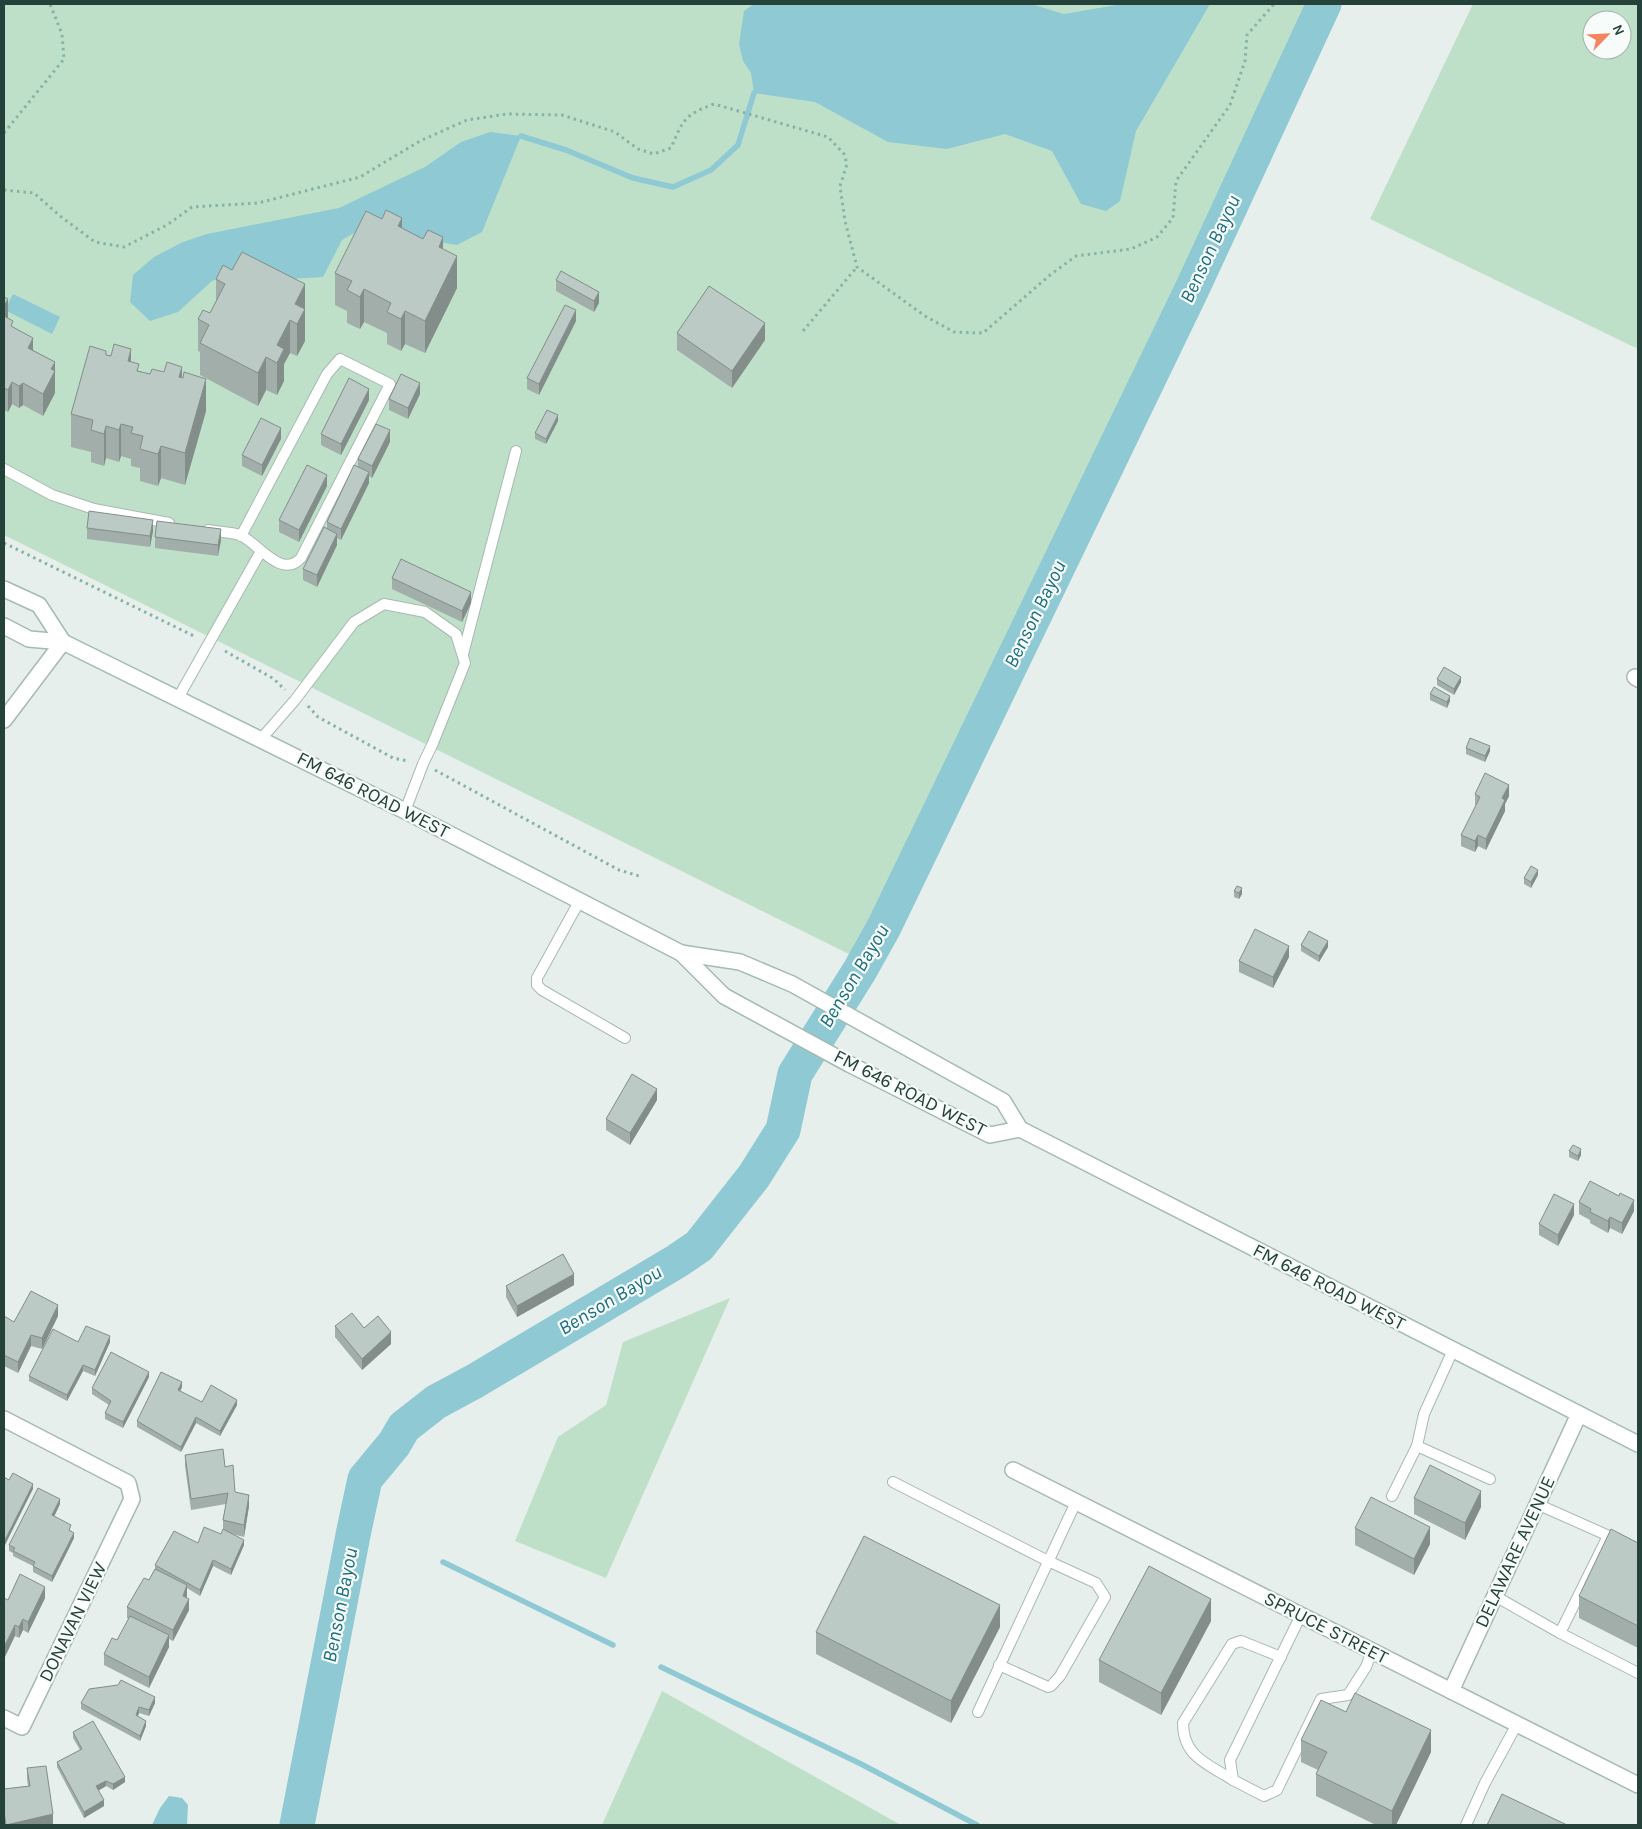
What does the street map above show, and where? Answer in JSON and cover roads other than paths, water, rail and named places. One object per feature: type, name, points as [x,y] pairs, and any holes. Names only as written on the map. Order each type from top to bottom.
[{"type":"main road","points":[[4,589],[39,605],[63,642],[4,720]]},
{"type":"main road","name":"FM 646 ROAD WEST","points":[[4,626],[29,639],[63,642],[261,739],[580,900],[682,953],[724,996],[849,1064],[990,1135],[1020,1129]]},
{"type":"main road","name":"FM 646 ROAD WEST","points":[[682,953],[740,962],[792,984],[1003,1101],[1020,1129],[1638,1444]]},
{"type":"main road","name":"DELAWARE AVENUE","points":[[1451,1691],[1579,1414]]},
{"type":"main road","name":"DONAVAN VIEW","points":[[4,1419],[128,1483],[132,1499],[22,1727],[4,1718]]},
{"type":"main road","name":"SPRUCE STREET","points":[[1014,1470],[1638,1786]]},
{"type":"lane","points":[[202,529],[241,536],[278,563],[298,562],[390,384],[340,359],[327,374],[241,536]]},
{"type":"lane","points":[[463,655],[516,451]]},
{"type":"lane","points":[[4,469],[52,495],[94,509],[184,526]]},
{"type":"lane","points":[[178,698],[261,551]]},
{"type":"lane","points":[[261,739],[295,700],[354,622],[384,604],[424,612],[456,634],[465,663],[433,743],[422,764],[405,811]]},
{"type":"lane","points":[[580,900],[537,978],[537,985],[542,990],[625,1038]]},
{"type":"lane","points":[[1392,1496],[1417,1446],[1424,1414],[1453,1350]]},
{"type":"lane","points":[[1417,1446],[1490,1480]]},
{"type":"lane","points":[[893,1482],[1048,1562],[1096,1583],[1105,1597],[1060,1676],[1051,1686],[1048,1687],[999,1665]]},
{"type":"lane","points":[[978,1712],[1076,1502]]},
{"type":"lane","points":[[1537,1504],[1638,1549]]},
{"type":"lane","points":[[1560,1633],[1608,1536]]},
{"type":"lane","points":[[1495,1596],[1560,1633],[1638,1673]]},
{"type":"lane","points":[[1233,1780],[1230,1760],[1301,1615]]},
{"type":"lane","points":[[1281,1657],[1241,1641],[1232,1644],[1183,1723],[1183,1736],[1192,1754],[1233,1780],[1264,1796],[1277,1790],[1321,1699],[1348,1695],[1366,1666],[1372,1651]]},
{"type":"lane","points":[[1466,1825],[1485,1783],[1517,1724]]},
{"type":"water","points":[[754,4],[1031,4],[1064,14],[1122,4],[1210,4],[1136,131],[1120,201],[1106,211],[1081,204],[1052,151],[1005,134],[947,149],[888,142],[815,102],[754,93],[751,73],[743,61],[739,44],[744,11]]},
{"type":"water","points":[[490,132],[521,136],[482,232],[457,245],[427,240],[375,221],[342,240],[323,277],[290,279],[257,267],[212,281],[178,312],[150,321],[130,302],[133,275],[154,257],[183,242],[207,234],[339,208],[425,167],[461,142]]},
{"type":"water","points":[[13,294],[60,317],[52,334],[5,310]]},
{"type":"water","points":[[169,1796],[182,1798],[188,1805],[187,1825],[152,1825],[160,1808]]},
{"type":"waterway","name":"Benson Bayou","points":[[297,1825],[365,1479],[394,1444],[404,1427],[436,1402],[475,1381],[699,1246],[754,1176],[783,1130],[795,1074],[860,970],[884,927],[1192,289],[1324,4]]},
{"type":"waterway","points":[[521,136],[566,150],[633,178],[673,187],[711,170],[738,145],[754,93]]},
{"type":"waterway","name":"Benson Bayou","points":[[348,1557],[356,1556]]},
{"type":"waterway","points":[[443,1562],[613,1645]]},
{"type":"waterway","points":[[661,1667],[861,1764],[977,1825]]}]
